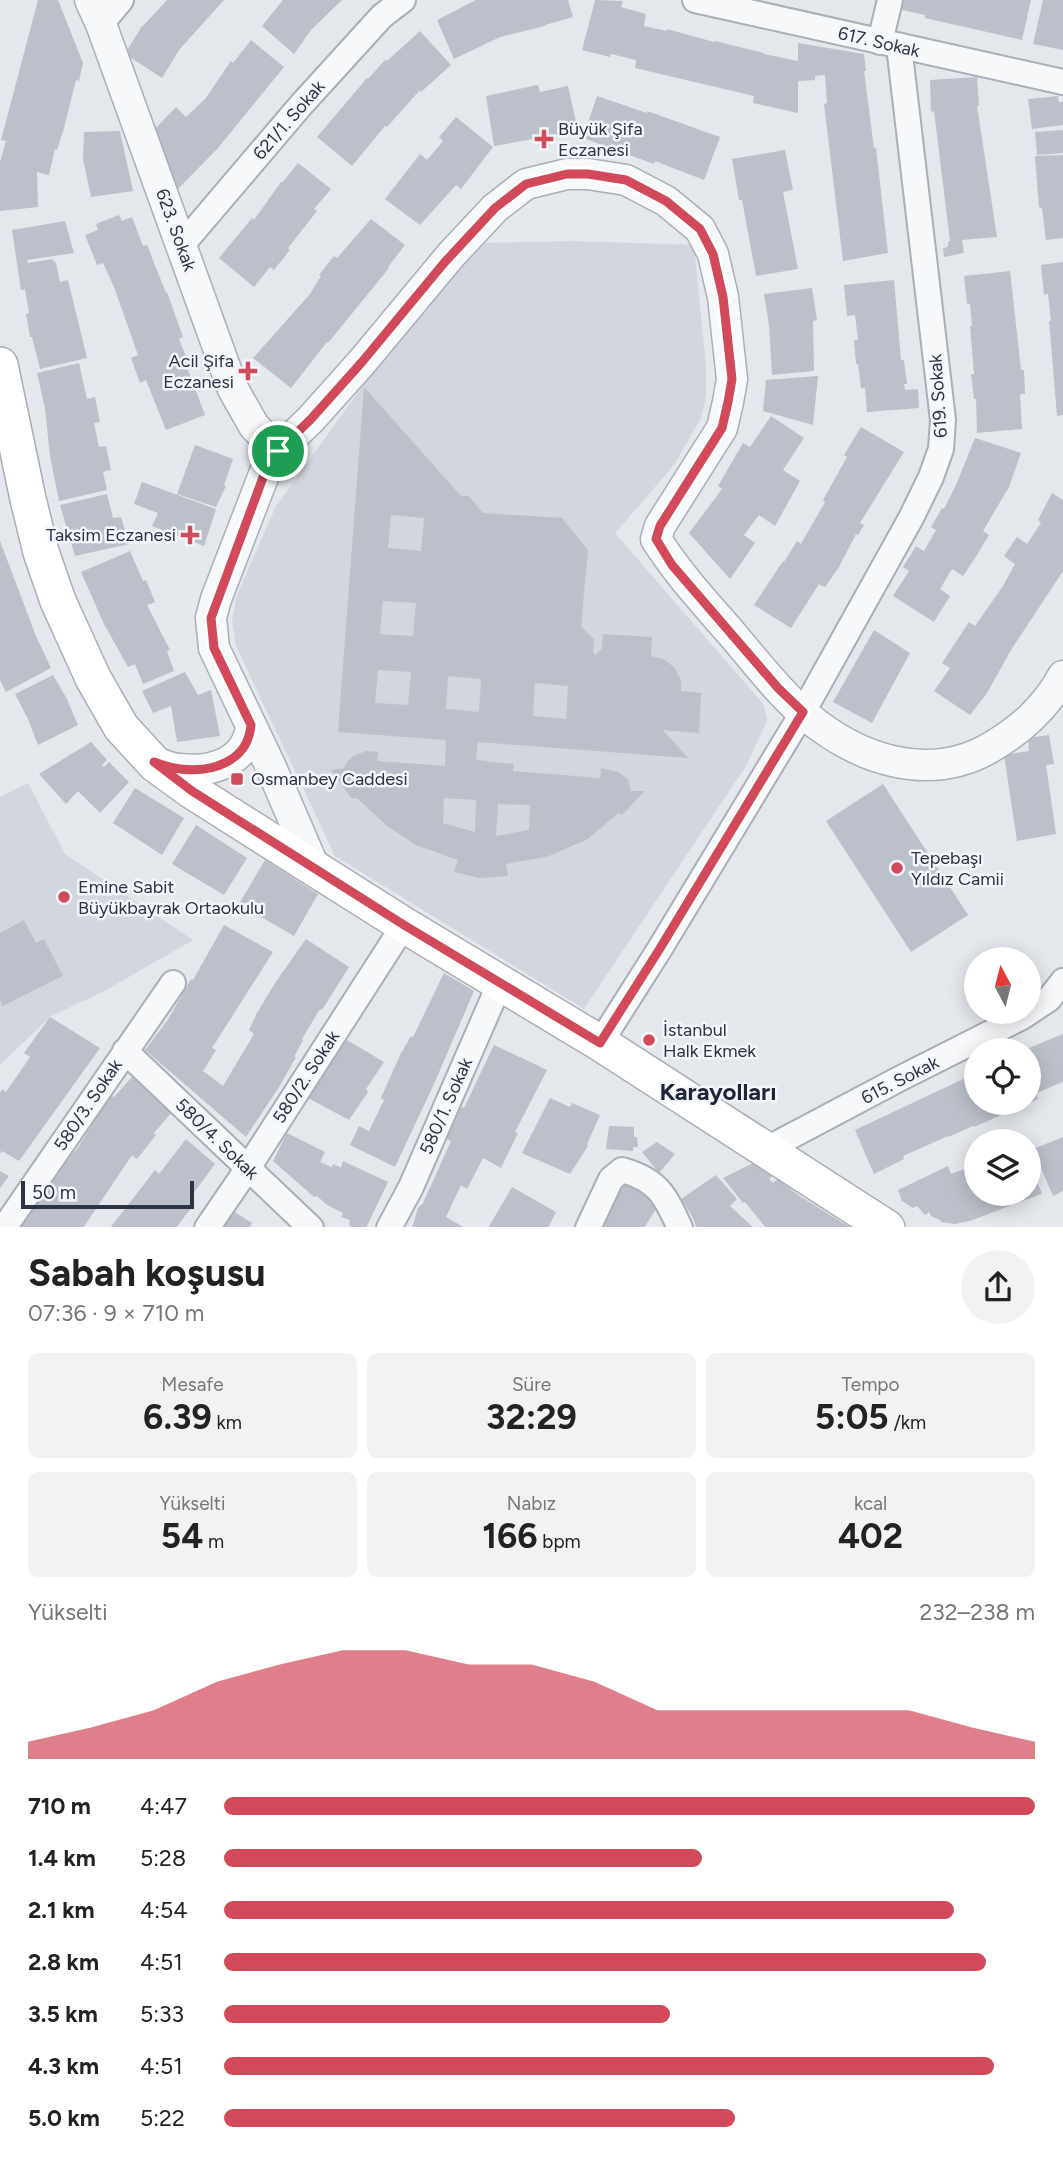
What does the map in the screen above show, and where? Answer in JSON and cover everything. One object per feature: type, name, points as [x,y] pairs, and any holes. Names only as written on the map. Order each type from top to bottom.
[{"type":"main road","points":[[0,365],[41,552],[58,601],[93,678],[121,727],[154,762],[192,791],[404,925],[600,1043],[887,1227]]},
{"type":"street","points":[[95,12],[121,0]]},
{"type":"street","name":"621/1. Sokak","points":[[181,246],[300,105],[382,16],[403,0]]},
{"type":"street","name":"617. Sokak","points":[[695,0],[1063,82]]},
{"type":"street","points":[[889,44],[890,0]]},
{"type":"street","name":"623. Sokak","points":[[95,12],[233,389],[254,426],[278,451]]},
{"type":"street","name":"619. Sokak","points":[[600,1043],[803,712],[911,518],[941,449],[943,420],[889,44]]},
{"type":"street","points":[[314,867],[214,648],[211,618],[265,472],[278,451],[362,362],[477,225],[526,184],[567,174],[588,174],[626,180],[666,201],[700,229],[713,254],[723,297],[732,379],[722,428],[660,526],[656,539],[672,565],[778,688],[803,712],[833,736],[870,754],[900,764],[943,765],[980,754],[1010,736],[1041,710],[1062,682]]},
{"type":"street","points":[[154,762],[180,769],[215,767],[232,760],[245,749],[251,725]]},
{"type":"street","name":"580/2. Sokak","points":[[207,1227],[248,1168],[404,925]]},
{"type":"street","name":"615. Sokak","points":[[767,1149],[1022,1017],[1049,999],[1063,981]]},
{"type":"street","name":"580/3. Sokak","points":[[5,1227],[173,983]]},
{"type":"street","name":"580/1. Sokak","points":[[389,1227],[411,1187],[500,983]]},
{"type":"street","name":"580/4. Sokak","points":[[125,1051],[311,1227]]},
{"type":"street","points":[[588,1227],[611,1179],[622,1170],[642,1176],[660,1191],[680,1227]]},
{"type":"shaded area","points":[[573,241],[694,245],[706,368],[706,398],[701,418],[674,465],[615,533],[764,705],[767,721],[746,766],[584,1009],[335,856],[236,646],[232,621],[237,595],[276,506],[370,376],[481,243]]},
{"type":"shaded area","name":"Emine Sabit Büyükbayrak Ortaokulu","points":[[28,783],[65,854],[193,940],[106,990],[50,1017],[0,1065],[0,797]]},
{"type":"building","points":[[38,0],[58,0],[83,63],[49,175],[37,172],[38,207],[0,211],[0,162],[6,141],[1,140]]},
{"type":"building","points":[[167,0],[224,0],[179,50],[162,78],[125,54],[142,26]]},
{"type":"building","points":[[283,0],[342,0],[311,30],[294,54],[262,26]]},
{"type":"building","points":[[476,0],[568,0],[573,17],[500,37],[454,59],[437,20]]},
{"type":"building","points":[[595,0],[623,1],[621,7],[646,14],[644,26],[667,29],[798,61],[798,43],[864,54],[888,253],[843,261],[824,104],[827,103],[825,75],[815,76],[815,80],[798,81],[798,113],[753,103],[754,96],[635,68],[636,60],[582,50]]},
{"type":"building","points":[[904,0],[1031,0],[1022,40],[925,18],[925,15],[902,10]]},
{"type":"building","points":[[1043,0],[1063,0],[1063,50],[1033,44]]},
{"type":"building","points":[[420,31],[451,65],[421,92],[420,90],[352,166],[317,137],[367,78]]},
{"type":"building","points":[[251,40],[284,67],[218,148],[177,190],[153,131],[176,107],[186,117],[205,99],[231,61],[233,63]]},
{"type":"building","points":[[977,77],[977,106],[997,237],[962,240],[964,253],[944,257],[943,248],[948,247],[950,241],[934,111],[931,112],[930,80]]},
{"type":"building","points":[[538,85],[540,92],[568,86],[578,131],[494,146],[486,96]]},
{"type":"building","points":[[597,96],[720,137],[704,180],[583,138]]},
{"type":"building","points":[[1058,96],[1059,102],[1063,102],[1063,125],[1032,129],[1028,99]]},
{"type":"building","points":[[456,117],[493,147],[461,189],[456,185],[420,225],[385,199],[420,154],[427,160],[443,141],[439,137]]},
{"type":"building","points":[[1063,130],[1063,153],[1037,155],[1035,132]]},
{"type":"building","points":[[120,131],[133,191],[91,197],[83,159],[84,132]]},
{"type":"building","points":[[785,150],[793,190],[783,192],[798,269],[756,276],[732,159]]},
{"type":"building","points":[[1063,155],[1063,238],[1046,240],[1042,208],[1039,207],[1035,156]]},
{"type":"building","points":[[298,163],[331,189],[314,209],[317,211],[288,248],[290,250],[274,270],[270,267],[254,287],[219,258],[252,218],[254,220]]},
{"type":"building","points":[[119,215],[122,221],[132,217],[143,246],[147,245],[183,337],[179,339],[189,364],[186,365],[205,415],[166,430],[146,380],[140,383],[131,358],[138,355],[114,287],[103,263],[97,265],[85,235],[98,230],[96,224]]},
{"type":"building","points":[[371,219],[405,245],[291,388],[253,358],[310,294],[321,276],[319,275],[334,256],[337,258]]},
{"type":"building","points":[[65,221],[74,253],[27,260],[28,263],[52,259],[56,263],[60,282],[68,280],[87,358],[40,369],[30,337],[25,289],[21,290],[12,230]]},
{"type":"building","points":[[1063,262],[1063,415],[1057,416],[1051,321],[1048,294],[1044,295],[1041,265]]},
{"type":"building","points":[[1010,271],[1021,370],[1024,370],[1025,394],[1020,394],[1022,429],[977,433],[976,399],[971,374],[974,374],[972,326],[964,276]]},
{"type":"building","points":[[894,280],[901,360],[904,360],[907,384],[904,384],[905,390],[918,389],[919,408],[867,412],[865,388],[861,388],[856,364],[854,340],[858,340],[855,315],[847,316],[844,285]]},
{"type":"building","points":[[812,288],[817,320],[813,321],[814,371],[772,375],[764,294]]},
{"type":"building","points":[[79,363],[87,399],[95,397],[100,422],[94,423],[99,447],[106,446],[111,470],[103,472],[107,490],[59,501],[37,373]]},
{"type":"building","points":[[818,376],[813,425],[763,411],[766,380]]},
{"type":"building","points":[[364,387],[461,496],[469,496],[483,513],[562,518],[588,550],[581,627],[594,639],[593,652],[596,655],[602,648],[603,634],[652,637],[651,656],[663,659],[674,667],[681,680],[681,691],[701,693],[699,733],[663,730],[688,758],[478,742],[476,760],[514,764],[513,771],[600,778],[601,768],[618,772],[628,779],[631,791],[645,791],[622,815],[618,813],[588,839],[549,856],[506,864],[508,876],[480,878],[454,872],[458,860],[416,845],[387,826],[357,798],[352,799],[331,770],[344,768],[352,757],[366,751],[378,752],[377,761],[445,766],[446,740],[338,732]],"holes":[[[391,515],[424,518],[421,551],[388,548]],[[383,601],[416,603],[413,636],[380,634]],[[378,670],[411,672],[408,705],[375,703]],[[448,676],[481,679],[479,712],[446,709]],[[535,683],[568,686],[566,719],[533,716]],[[444,798],[476,800],[475,832],[443,823]],[[498,804],[530,805],[529,830],[496,836]]]},
{"type":"building","points":[[771,416],[804,438],[783,470],[800,481],[775,526],[759,515],[744,535],[755,543],[730,579],[689,533],[722,489],[718,486],[743,443],[750,447]]},
{"type":"building","points":[[861,427],[904,452],[860,523],[864,525],[858,535],[856,534],[839,567],[825,587],[819,584],[791,628],[754,605],[797,541],[801,544],[847,457],[844,455]]},
{"type":"building","points":[[975,438],[1021,453],[1009,487],[983,531],[989,535],[963,576],[952,569],[940,589],[950,596],[934,622],[893,596],[909,571],[903,567],[916,546],[924,551],[936,530],[931,527],[956,485]]},
{"type":"building","points":[[195,445],[233,459],[224,485],[226,486],[216,507],[177,494]]},
{"type":"building","points":[[142,482],[216,509],[204,546],[152,526],[158,513],[134,504]]},
{"type":"building","points":[[1052,493],[1063,500],[1063,571],[1011,650],[987,693],[970,715],[934,691],[950,668],[942,663],[969,622],[975,626],[1003,586],[1015,564],[1004,556],[1017,537],[1027,544],[1041,523],[1038,520]]},
{"type":"building","points":[[107,494],[113,518],[121,517],[129,544],[75,556],[60,505]]},
{"type":"building","points":[[0,541],[51,668],[6,692],[0,680]]},
{"type":"building","points":[[130,551],[155,602],[147,605],[170,650],[167,651],[174,671],[143,684],[135,664],[128,667],[104,624],[81,572]]},
{"type":"building","points":[[874,630],[910,653],[872,723],[833,702]]},
{"type":"building","points":[[185,672],[198,695],[211,690],[220,736],[177,742],[171,706],[153,713],[142,691]]},
{"type":"building","points":[[53,675],[78,725],[38,745],[15,694]]},
{"type":"building","points":[[1049,735],[1054,764],[1046,765],[1056,834],[1017,841],[1004,755],[1029,751],[1028,738]]},
{"type":"building","points":[[91,742],[107,760],[102,765],[104,767],[109,762],[129,782],[100,813],[78,791],[66,804],[39,774]]},
{"type":"building","name":"Tepebaşı Yıldız Camii","points":[[883,784],[968,915],[911,952],[826,821]]},
{"type":"building","points":[[135,788],[184,818],[162,855],[113,823]]},
{"type":"building","points":[[196,825],[247,858],[224,895],[172,864]]},
{"type":"building","points":[[265,860],[318,894],[294,936],[239,904]]},
{"type":"building","points":[[24,920],[36,943],[44,939],[63,976],[3,1006],[0,1000],[0,933]]},
{"type":"building","points":[[224,925],[273,952],[212,1048],[216,1050],[203,1071],[223,1086],[254,1034],[249,1030],[257,1013],[306,939],[349,967],[322,1010],[320,1009],[279,1087],[246,1137],[145,1050],[167,1021],[191,979],[193,980]]},
{"type":"building","points":[[444,973],[474,991],[395,1167],[350,1145],[359,1126],[369,1131],[384,1100],[381,1098],[400,1055],[411,1036],[413,1037]]},
{"type":"building","points":[[50,1017],[100,1048],[19,1161],[2,1151],[0,1154],[0,1093],[2,1089],[6,1092],[30,1057],[24,1053]]},
{"type":"building","points":[[1063,1034],[1063,1082],[1041,1091],[1041,1043]]},
{"type":"building","points":[[347,1040],[384,1062],[349,1120],[308,1098]]},
{"type":"building","points":[[494,1045],[547,1070],[515,1132],[518,1133],[501,1168],[483,1158],[467,1189],[461,1185],[446,1217],[463,1227],[412,1227],[418,1208],[423,1203],[451,1141],[447,1139],[461,1107],[464,1108]]},
{"type":"building","points":[[133,1076],[172,1112],[137,1159],[132,1155],[84,1227],[21,1227],[77,1149],[91,1124],[112,1096],[114,1097]]},
{"type":"building","points":[[964,1079],[964,1115],[1001,1115],[903,1156],[904,1159],[874,1174],[855,1130]]},
{"type":"building","points":[[550,1098],[570,1107],[572,1103],[600,1115],[588,1146],[570,1174],[522,1153]]},
{"type":"building","points":[[609,1126],[634,1127],[638,1147],[633,1147],[633,1151],[606,1149]]},
{"type":"building","points":[[287,1133],[325,1152],[320,1162],[341,1168],[343,1161],[388,1182],[366,1227],[351,1227],[350,1220],[341,1217],[343,1213],[317,1196],[314,1197],[273,1161]]},
{"type":"building","points":[[1063,1137],[1063,1191],[1053,1196],[1041,1168],[1041,1146]]},
{"type":"building","points":[[186,1139],[215,1164],[190,1198],[195,1203],[177,1227],[111,1227],[155,1170],[159,1174]]},
{"type":"building","points":[[657,1142],[675,1154],[659,1173],[642,1152]]},
{"type":"building","points":[[753,1163],[772,1176],[769,1179],[773,1183],[778,1179],[798,1195],[849,1227],[765,1227],[723,1178]]},
{"type":"building","points":[[948,1166],[951,1174],[964,1169],[964,1206],[1009,1206],[955,1224],[941,1222],[929,1212],[925,1215],[917,1206],[913,1208],[902,1201],[898,1190]]},
{"type":"building","points":[[0,1171],[9,1176],[0,1188]]},
{"type":"building","points":[[628,1175],[650,1191],[656,1209],[645,1227],[604,1227],[597,1222]]},
{"type":"building","points":[[716,1175],[737,1199],[730,1206],[753,1227],[697,1227],[681,1199]]},
{"type":"building","points":[[512,1187],[556,1212],[548,1227],[489,1227]]},
{"type":"building","points":[[232,1210],[252,1223],[250,1227],[220,1227]]},
{"type":"place","name":"Büyük Şifa Eczanesi","points":[[544,139]]},
{"type":"place","name":"Acil Şifa Eczanesi","points":[[248,371]]},
{"type":"place","name":"Taksim Eczanesi","points":[[190,535]]},
{"type":"place","name":"Osmanbey Caddesi","points":[[237,779]]},
{"type":"place","name":"Tepebaşı Yıldız Camii","points":[[897,868]]},
{"type":"place","name":"Emine Sabit Büyükbayrak Ortaokulu","points":[[64,897]]},
{"type":"place","name":"İstanbul Halk Ekmek","points":[[649,1040]]},
{"type":"district","name":"Karayolları","points":[[718,1091]]},
{"type":"route","points":[[567,174],[588,174],[626,180],[666,201],[700,229],[713,254],[723,297],[732,379],[722,428],[660,526],[656,539],[672,565],[778,688],[803,712],[600,1043],[404,925],[192,791],[155,764],[154,762],[180,769],[215,767],[232,760],[245,749],[250,737],[251,725],[214,648],[211,618],[265,472],[278,451],[362,362],[477,225],[526,184],[567,174]]}]
